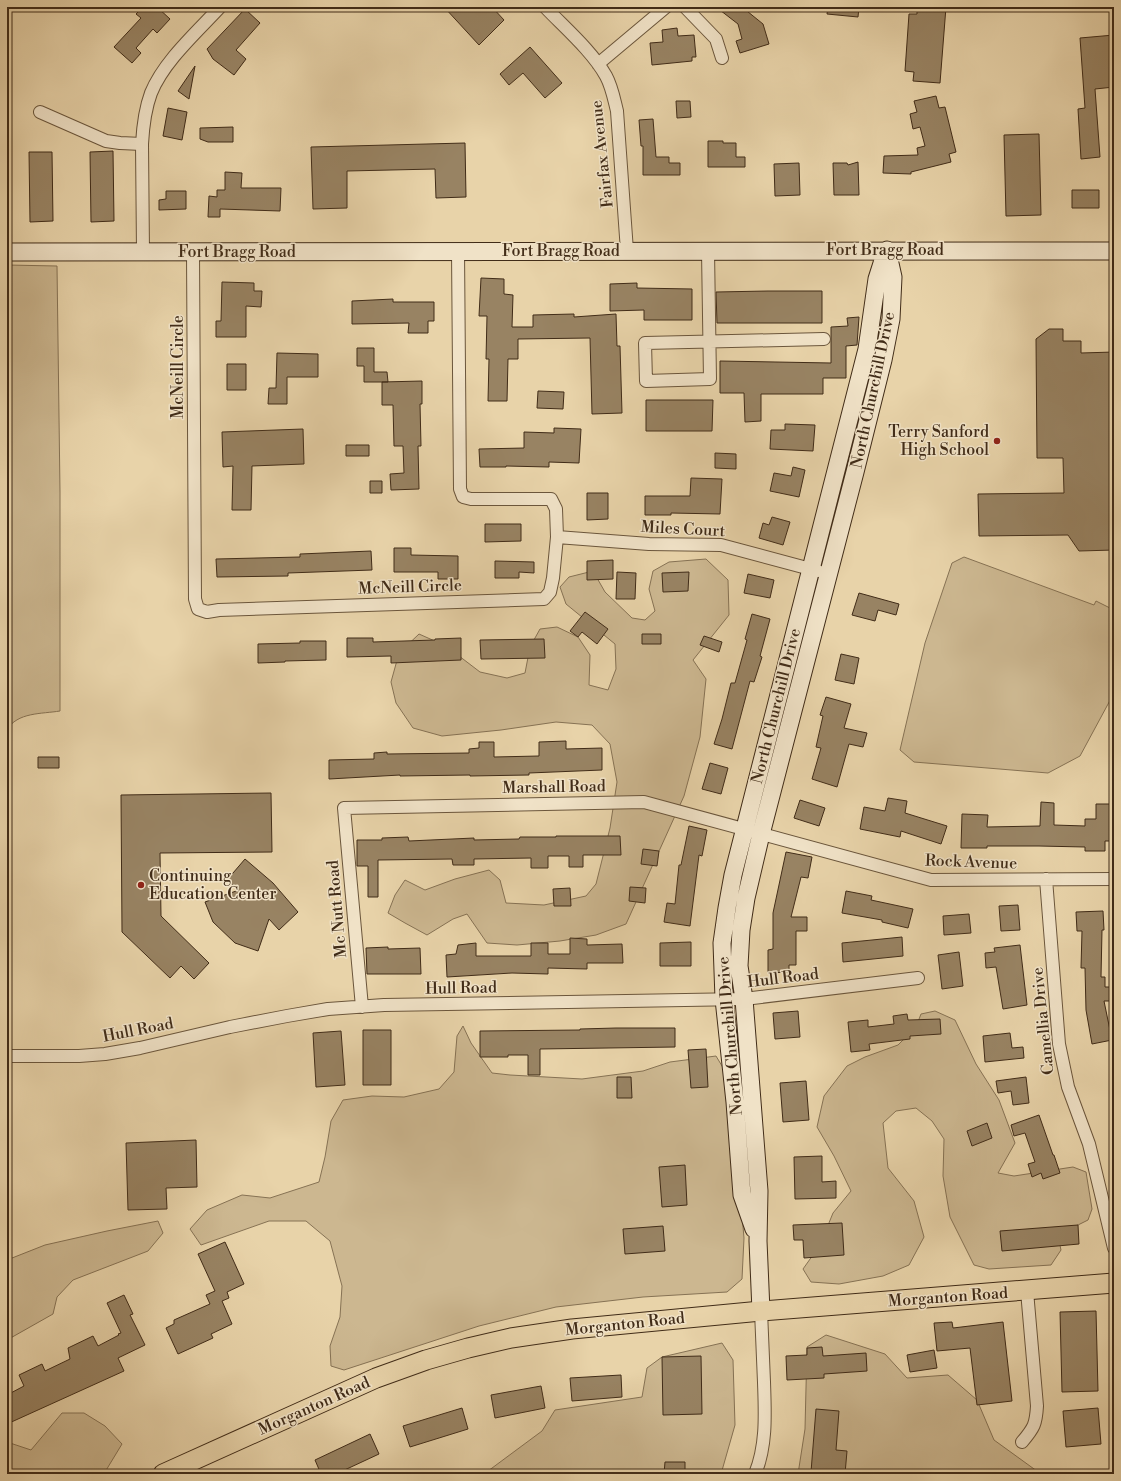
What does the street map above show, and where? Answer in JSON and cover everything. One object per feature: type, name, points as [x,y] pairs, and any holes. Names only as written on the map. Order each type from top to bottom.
[{"type":"main road","name":"Morganton Road","points":[[163,1474],[376,1378],[426,1360],[511,1338],[572,1329],[761,1311],[1114,1283]]},
{"type":"street","points":[[143,252],[142,144],[146,109],[152,92],[160,77],[176,56],[220,7]]},
{"type":"street","name":"Fairfax Avenue","points":[[545,7],[592,55],[606,77],[613,94],[617,111],[627,251]]},
{"type":"street","points":[[598,64],[666,7]]},
{"type":"street","points":[[685,7],[716,39],[722,58]]},
{"type":"street","points":[[40,112],[106,140],[120,143],[142,144]]},
{"type":"street","name":"North Churchill Drive","points":[[758,1241],[742,1195],[735,1102],[724,998],[722,943],[733,875],[867,349],[877,279],[887,250]]},
{"type":"street","name":"North Churchill Drive","points":[[761,1311],[758,1241],[759,1191],[744,999],[739,966],[741,930],[746,898],[761,834],[829,574],[891,319],[893,277],[887,250]]},
{"type":"street","name":"Fort Bragg Road","points":[[7,252],[1114,250]]},
{"type":"street","points":[[708,251],[710,342],[710,379],[646,381],[645,343],[710,342],[824,339]]},
{"type":"street","name":"McNeill Circle","points":[[193,252],[195,600],[198,609],[208,612],[219,610],[544,599],[550,592],[553,578],[557,536],[556,509],[551,500],[471,499],[463,497],[460,489],[458,252]]},
{"type":"street","name":"Miles Court","points":[[557,536],[649,544],[721,545],[829,574]]},
{"type":"street","name":"Marshall Road","points":[[344,808],[644,802],[761,834]]},
{"type":"street","name":"Mc Nutt Road","points":[[344,808],[362,1007]]},
{"type":"street","name":"Rock Avenue","points":[[761,834],[931,880],[1114,879]]},
{"type":"street","name":"Camellia Drive","points":[[1046,879],[1059,1044],[1063,1070],[1089,1144],[1114,1248]]},
{"type":"street","name":"Hull Road","points":[[7,1056],[79,1056],[105,1054],[140,1048],[230,1027],[328,1009],[384,1005],[724,998],[744,999],[918,978]]},
{"type":"street","points":[[1022,1442],[1033,1429],[1037,1406],[1027,1291]]},
{"type":"street","points":[[755,1474],[762,1457],[764,1440],[761,1311]]},
{"type":"shaded area","points":[[7,265],[57,266],[60,492],[60,711],[23,717],[11,724],[7,730]]},
{"type":"shaded area","points":[[964,557],[1094,605],[1096,601],[1114,610],[1114,693],[1080,756],[1048,773],[914,762],[900,750],[925,643],[952,563]]},
{"type":"shaded area","points":[[706,559],[728,580],[729,615],[693,660],[706,679],[700,737],[684,796],[626,924],[596,935],[560,941],[517,945],[487,943],[467,914],[453,919],[427,935],[388,913],[395,895],[405,880],[425,890],[455,879],[489,870],[500,880],[506,903],[544,905],[586,896],[596,884],[610,828],[617,782],[610,744],[592,725],[556,722],[501,730],[442,736],[413,728],[396,703],[391,682],[399,653],[419,634],[446,646],[480,672],[507,678],[525,673],[530,647],[540,629],[557,627],[578,637],[590,655],[589,685],[608,690],[616,669],[615,644],[566,604],[560,587],[569,577],[593,571],[605,592],[632,618],[645,620],[655,611],[649,589],[653,571],[669,562]]},
{"type":"shaded area","points":[[935,1011],[955,1020],[976,1064],[999,1100],[1015,1143],[998,1173],[1014,1176],[1073,1167],[1086,1172],[1092,1209],[1088,1220],[1057,1232],[1061,1250],[1051,1265],[989,1269],[974,1265],[950,1217],[943,1176],[944,1139],[932,1121],[916,1108],[896,1111],[883,1123],[888,1168],[914,1201],[924,1237],[909,1265],[883,1276],[839,1284],[811,1282],[803,1269],[820,1245],[833,1213],[851,1191],[834,1156],[817,1127],[824,1096],[847,1066],[865,1057],[898,1045],[916,1027],[921,1014]]},
{"type":"shaded area","points":[[463,1026],[471,1043],[492,1073],[582,1079],[643,1071],[670,1062],[716,1056],[728,1076],[732,1102],[744,1238],[742,1279],[727,1292],[643,1297],[556,1307],[479,1326],[344,1370],[331,1366],[330,1346],[340,1317],[342,1286],[330,1241],[306,1221],[269,1221],[201,1245],[190,1229],[207,1210],[242,1195],[270,1198],[319,1182],[331,1121],[343,1100],[372,1096],[404,1097],[439,1089],[454,1072],[457,1036]]},
{"type":"shaded area","points":[[158,1221],[163,1233],[148,1251],[73,1280],[57,1297],[53,1314],[7,1340],[7,1260],[45,1245]]},
{"type":"shaded area","points":[[826,1335],[885,1354],[907,1378],[948,1375],[977,1400],[994,1440],[1041,1474],[798,1474],[805,1429],[807,1347]]},
{"type":"shaded area","points":[[722,1343],[733,1360],[735,1425],[721,1474],[484,1474],[542,1431],[555,1410],[642,1397],[647,1368],[662,1357]]},
{"type":"shaded area","points":[[62,1413],[84,1413],[105,1426],[122,1444],[105,1472],[103,1474],[7,1474],[7,1440],[10,1443],[31,1450]]},
{"type":"building","points":[[143,7],[157,7],[170,19],[157,33],[153,29],[136,48],[141,53],[132,63],[114,47],[141,18],[136,14]]},
{"type":"building","points":[[444,7],[492,7],[504,20],[479,45]]},
{"type":"building","points":[[716,7],[742,7],[763,24],[769,44],[740,53],[736,41],[742,39],[738,24]]},
{"type":"building","points":[[828,7],[859,7],[858,17],[827,14]]},
{"type":"building","points":[[917,7],[946,7],[940,83],[913,81],[914,72],[905,71],[909,14],[917,14]]},
{"type":"building","points":[[245,9],[260,23],[236,50],[246,59],[234,75],[213,59],[207,49]]},
{"type":"building","points":[[677,28],[678,36],[694,35],[696,57],[692,57],[692,61],[652,65],[650,43],[663,42],[662,30]]},
{"type":"building","points":[[1114,35],[1114,87],[1095,89],[1100,157],[1081,159],[1078,109],[1085,108],[1080,38]]},
{"type":"building","points":[[530,47],[562,83],[545,98],[523,73],[509,85],[500,74]]},
{"type":"building","points":[[195,66],[189,99],[178,91]]},
{"type":"building","points":[[936,96],[939,108],[945,107],[956,152],[949,154],[951,162],[911,172],[911,174],[883,173],[884,156],[918,155],[917,148],[925,146],[920,127],[913,129],[910,114],[917,112],[914,101]]},
{"type":"building","points":[[676,101],[690,101],[691,117],[677,118]]},
{"type":"building","points":[[168,108],[187,112],[182,140],[163,136]]},
{"type":"building","points":[[653,119],[656,157],[669,157],[669,163],[680,163],[680,175],[643,175],[643,146],[641,146],[639,120]]},
{"type":"building","points":[[233,127],[233,142],[208,142],[200,139],[200,128]]},
{"type":"building","points":[[1039,134],[1041,215],[1006,216],[1004,135]]},
{"type":"building","points":[[708,141],[736,143],[736,157],[745,157],[745,167],[708,167]]},
{"type":"building","points":[[465,143],[466,197],[436,198],[435,169],[347,171],[347,208],[313,209],[311,147]]},
{"type":"building","points":[[113,151],[114,221],[91,222],[90,152]]},
{"type":"building","points":[[29,152],[52,152],[53,221],[30,222]]},
{"type":"building","points":[[858,162],[859,195],[834,195],[833,163],[847,163],[848,165]]},
{"type":"building","points":[[799,163],[800,195],[775,196],[774,164]]},
{"type":"building","points":[[225,172],[242,173],[241,188],[281,188],[280,211],[220,209],[220,217],[208,217],[209,196],[217,197],[217,190],[225,190]]},
{"type":"building","points":[[1072,190],[1099,190],[1099,208],[1072,208]]},
{"type":"building","points":[[166,191],[186,191],[186,209],[159,210],[159,200],[166,199]]},
{"type":"building","points":[[481,278],[504,279],[504,294],[513,295],[512,327],[533,327],[533,315],[574,314],[574,317],[616,314],[617,346],[620,346],[622,413],[592,414],[590,338],[518,339],[518,359],[508,359],[507,401],[488,401],[489,359],[486,359],[487,316],[479,316]]},
{"type":"building","points":[[222,282],[254,283],[254,291],[262,291],[261,307],[246,306],[246,337],[216,337],[216,321],[221,321]]},
{"type":"building","points":[[637,283],[637,288],[692,289],[692,320],[644,320],[644,310],[610,311],[610,284]]},
{"type":"building","points":[[822,291],[822,323],[717,323],[716,292]]},
{"type":"building","points":[[393,299],[393,302],[434,302],[434,321],[428,321],[428,333],[408,333],[409,323],[352,324],[352,301]]},
{"type":"building","points":[[859,317],[857,345],[846,346],[846,378],[823,378],[823,394],[761,394],[761,421],[745,422],[744,393],[720,393],[720,361],[831,363],[831,327],[848,326],[847,318]]},
{"type":"building","points":[[1049,329],[1063,329],[1063,341],[1081,341],[1081,353],[1114,352],[1114,550],[1079,551],[1068,535],[979,536],[978,494],[1064,493],[1063,458],[1037,458],[1036,339]]},
{"type":"building","points":[[357,348],[374,348],[374,372],[387,372],[388,382],[364,382],[364,366],[357,366]]},
{"type":"building","points":[[277,353],[318,354],[318,377],[287,377],[287,404],[268,404],[269,388],[276,388]]},
{"type":"building","points":[[227,364],[246,364],[246,390],[227,390]]},
{"type":"building","points":[[422,381],[422,404],[420,404],[421,446],[418,446],[419,489],[391,490],[390,474],[404,473],[403,446],[394,446],[393,405],[382,405],[382,382]]},
{"type":"building","points":[[538,391],[564,392],[563,409],[537,408]]},
{"type":"building","points":[[646,400],[713,400],[712,431],[646,431]]},
{"type":"building","points":[[785,424],[815,425],[813,451],[770,449],[771,430],[785,430]]},
{"type":"building","points":[[554,428],[581,429],[579,463],[549,462],[549,467],[480,467],[479,449],[524,448],[524,432],[554,433]]},
{"type":"building","points":[[303,429],[304,464],[252,466],[251,510],[232,510],[233,466],[223,467],[222,432]]},
{"type":"building","points":[[346,445],[369,445],[369,456],[346,456]]},
{"type":"building","points":[[715,453],[736,454],[736,469],[715,468]]},
{"type":"building","points":[[793,467],[805,470],[799,497],[770,491],[774,473],[791,476]]},
{"type":"building","points":[[691,478],[722,479],[720,514],[671,513],[671,515],[645,515],[645,496],[690,496]]},
{"type":"building","points":[[370,481],[382,481],[382,493],[370,493]]},
{"type":"building","points":[[587,493],[608,493],[608,519],[587,520]]},
{"type":"building","points":[[772,517],[790,522],[783,545],[759,538],[763,523],[769,525]]},
{"type":"building","points":[[485,524],[521,524],[521,541],[485,542]]},
{"type":"building","points":[[394,548],[411,548],[411,555],[458,556],[458,579],[438,579],[438,572],[394,572]]},
{"type":"building","points":[[371,551],[372,570],[288,573],[288,576],[217,577],[216,559],[300,557],[300,554]]},
{"type":"building","points":[[613,560],[613,579],[587,580],[587,561]]},
{"type":"building","points":[[495,561],[534,562],[534,573],[519,572],[519,578],[495,578]]},
{"type":"building","points":[[617,572],[636,573],[635,599],[616,599]]},
{"type":"building","points":[[689,572],[688,591],[663,592],[662,573]]},
{"type":"building","points":[[748,574],[774,580],[770,598],[744,593]]},
{"type":"building","points":[[859,593],[899,604],[896,615],[878,610],[875,621],[852,615]]},
{"type":"building","points":[[585,612],[608,629],[597,644],[582,632],[578,637],[570,631]]},
{"type":"building","points":[[752,614],[770,619],[760,656],[762,657],[754,682],[750,681],[732,749],[714,744],[731,683],[735,683],[747,640],[745,639]]},
{"type":"building","points":[[642,634],[661,634],[661,644],[642,644]]},
{"type":"building","points":[[704,636],[722,642],[719,652],[700,645]]},
{"type":"building","points":[[347,638],[373,638],[373,642],[461,638],[461,660],[391,663],[391,656],[347,657]]},
{"type":"building","points":[[544,639],[545,658],[481,659],[480,640]]},
{"type":"building","points":[[300,641],[326,641],[326,660],[258,663],[258,644],[300,643]]},
{"type":"building","points":[[841,654],[859,658],[854,684],[835,680]]},
{"type":"building","points":[[826,697],[851,704],[844,728],[867,733],[863,747],[849,744],[837,787],[812,779],[821,748],[816,747],[823,716],[820,715]]},
{"type":"building","points":[[566,741],[566,749],[602,748],[602,770],[529,773],[529,775],[400,775],[329,779],[329,760],[374,759],[374,753],[387,752],[387,754],[469,753],[469,749],[479,748],[479,742],[494,742],[494,757],[539,756],[539,742]]},
{"type":"building","points":[[38,757],[59,757],[59,768],[38,768]]},
{"type":"building","points":[[710,763],[728,768],[721,794],[702,789]]},
{"type":"building","name":"Continuing Education Center","points":[[271,793],[272,852],[160,853],[161,916],[209,963],[194,979],[181,966],[170,978],[122,932],[121,795]]},
{"type":"building","points":[[888,798],[907,801],[905,813],[947,826],[941,844],[901,831],[900,837],[860,829],[864,807],[885,811]]},
{"type":"building","points":[[800,800],[825,808],[819,826],[794,818]]},
{"type":"building","points":[[1041,802],[1054,803],[1054,825],[1085,826],[1085,819],[1096,819],[1096,804],[1114,804],[1114,841],[1105,841],[1105,851],[1085,851],[1085,847],[1039,846],[987,846],[987,848],[961,848],[962,814],[988,815],[987,827],[1040,826]]},
{"type":"building","points":[[689,826],[707,830],[702,856],[699,855],[690,926],[664,922],[667,903],[675,904],[679,865],[681,865]]},
{"type":"building","points":[[556,836],[620,836],[621,855],[583,855],[583,867],[569,867],[569,856],[548,856],[548,868],[531,868],[531,858],[474,859],[474,865],[453,865],[452,859],[378,860],[378,897],[368,897],[368,866],[357,866],[357,840],[382,840],[382,838],[408,837],[409,841],[474,838],[474,840]]},
{"type":"building","points":[[643,849],[659,851],[657,866],[641,864]]},
{"type":"building","points":[[786,852],[812,857],[808,878],[801,877],[791,917],[807,917],[807,931],[796,931],[796,965],[789,965],[789,972],[768,973],[768,950],[773,949],[773,913]]},
{"type":"building","points":[[245,859],[273,883],[298,912],[279,930],[269,919],[258,951],[235,943],[213,922],[205,902],[239,890],[227,880]]},
{"type":"building","points":[[630,887],[646,888],[645,903],[629,901]]},
{"type":"building","points":[[570,888],[571,906],[554,906],[553,889]]},
{"type":"building","points":[[846,891],[872,896],[871,900],[913,909],[908,928],[882,922],[882,920],[842,913]]},
{"type":"building","points":[[1018,905],[1020,930],[1001,931],[999,906]]},
{"type":"building","points":[[1103,911],[1104,930],[1102,930],[1101,977],[1105,977],[1105,987],[1114,987],[1114,1001],[1104,1001],[1112,1040],[1092,1044],[1086,1010],[1085,968],[1081,968],[1082,931],[1077,931],[1076,912]]},
{"type":"building","points":[[969,914],[971,933],[944,935],[943,916]]},
{"type":"building","points":[[902,937],[903,956],[843,962],[842,943]]},
{"type":"building","points":[[570,938],[587,939],[587,945],[622,944],[623,963],[587,963],[587,969],[548,968],[548,974],[512,973],[447,977],[446,955],[456,954],[458,945],[476,943],[476,956],[531,956],[531,943],[548,943],[548,954],[570,954]]},
{"type":"building","points":[[691,942],[691,966],[660,966],[660,943]]},
{"type":"building","points":[[1020,945],[1027,1005],[1003,1009],[996,967],[986,968],[985,953],[995,952],[994,948]]},
{"type":"building","points":[[388,947],[388,949],[420,948],[421,974],[367,974],[366,948]]},
{"type":"building","points":[[959,952],[963,986],[942,989],[938,955]]},
{"type":"building","points":[[798,1011],[800,1037],[775,1039],[773,1013]]},
{"type":"building","points":[[907,1014],[908,1020],[940,1019],[941,1034],[910,1036],[910,1039],[869,1044],[870,1050],[851,1052],[848,1022],[868,1020],[868,1027],[894,1024],[893,1016]]},
{"type":"building","points":[[616,1028],[675,1028],[675,1047],[540,1049],[540,1075],[528,1075],[528,1055],[480,1057],[480,1031],[580,1030]]},
{"type":"building","points":[[363,1030],[391,1030],[391,1085],[363,1085]]},
{"type":"building","points":[[341,1031],[345,1085],[316,1087],[313,1033]]},
{"type":"building","points":[[1010,1033],[1012,1048],[1023,1047],[1024,1058],[985,1062],[983,1036]]},
{"type":"building","points":[[706,1049],[708,1087],[691,1088],[688,1050]]},
{"type":"building","points":[[617,1077],[631,1077],[632,1098],[617,1098]]},
{"type":"building","points":[[1026,1077],[1029,1103],[1013,1105],[1011,1091],[998,1093],[996,1081]]},
{"type":"building","points":[[806,1081],[809,1120],[783,1122],[780,1083]]},
{"type":"building","points":[[1039,1115],[1060,1173],[1043,1179],[1041,1173],[1032,1177],[1028,1164],[1035,1162],[1025,1133],[1014,1136],[1011,1125]]},
{"type":"building","points":[[987,1123],[992,1138],[972,1146],[967,1131]]},
{"type":"building","points":[[196,1140],[197,1187],[166,1188],[167,1209],[128,1210],[126,1143]]},
{"type":"building","points":[[822,1156],[822,1182],[836,1181],[836,1198],[795,1199],[794,1157]]},
{"type":"building","points":[[685,1165],[687,1205],[662,1207],[659,1167]]},
{"type":"building","points":[[842,1223],[844,1255],[804,1258],[803,1240],[794,1240],[793,1225]]},
{"type":"building","points":[[1078,1225],[1079,1244],[1002,1251],[1000,1231]]},
{"type":"building","points":[[663,1226],[665,1251],[625,1254],[623,1229]]},
{"type":"building","points":[[225,1242],[244,1284],[227,1292],[229,1298],[222,1301],[232,1324],[211,1334],[213,1338],[178,1354],[166,1328],[174,1324],[174,1320],[210,1304],[206,1295],[215,1291],[198,1254]]},
{"type":"building","points":[[124,1295],[133,1314],[130,1315],[145,1345],[118,1358],[124,1371],[7,1424],[7,1395],[24,1386],[19,1375],[42,1364],[45,1371],[70,1359],[68,1348],[93,1336],[98,1346],[119,1335],[118,1334],[121,1333],[107,1303]]},
{"type":"building","points":[[1096,1311],[1098,1391],[1062,1392],[1060,1312]]},
{"type":"building","points":[[952,1322],[953,1328],[1003,1322],[1012,1401],[977,1405],[970,1348],[937,1351],[934,1323]]},
{"type":"building","points":[[822,1347],[823,1356],[866,1353],[867,1371],[824,1374],[824,1378],[787,1380],[786,1356],[807,1355],[807,1348]]},
{"type":"building","points":[[934,1350],[937,1368],[910,1372],[907,1355]]},
{"type":"building","points":[[701,1356],[702,1414],[663,1415],[662,1357]]},
{"type":"building","points":[[621,1375],[622,1397],[572,1401],[570,1378]]},
{"type":"building","points":[[541,1386],[545,1408],[495,1418],[491,1395]]},
{"type":"building","points":[[462,1408],[468,1429],[410,1447],[403,1426]]},
{"type":"building","points":[[1098,1408],[1101,1444],[1066,1447],[1063,1411]]},
{"type":"building","points":[[816,1409],[839,1411],[836,1450],[847,1451],[845,1474],[811,1472]]},
{"type":"building","points":[[370,1434],[379,1454],[336,1474],[321,1474],[315,1460]]},
{"type":"building","points":[[665,1462],[685,1462],[685,1474],[664,1474]]},
{"type":"place","name":"Terry Sanford High School","points":[[997,441]]},
{"type":"place","name":"Continuing Education Center","points":[[141,885]]}]
